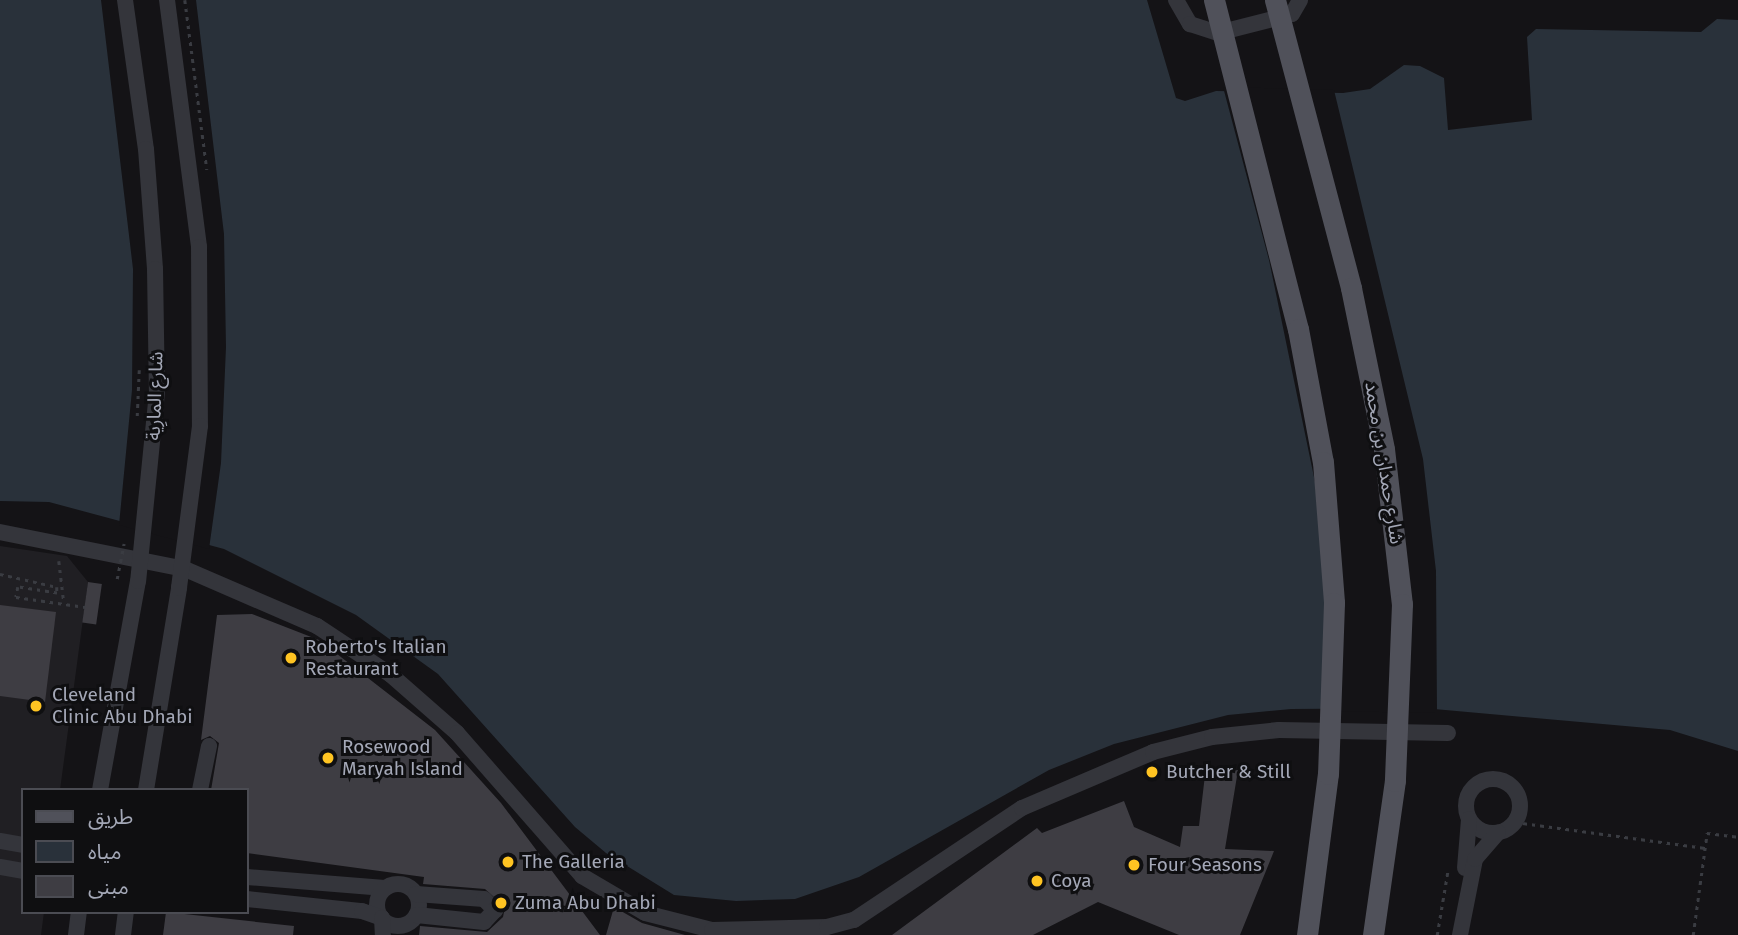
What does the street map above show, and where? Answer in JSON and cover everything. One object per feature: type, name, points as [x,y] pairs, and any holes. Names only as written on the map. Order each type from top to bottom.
[{"type":"main road","points":[[1214,0],[1298,329],[1328,507],[1334,699],[1307,935]]},
{"type":"main road","name":"شارع حمدان بن محمد","points":[[1275,0],[1364,342],[1399,562],[1400,735],[1373,935]]},
{"type":"street","name":"شارع المارِية","points":[[100,788],[139,569],[157,392],[153,222],[125,0]]},
{"type":"street","points":[[146,788],[200,426],[199,247],[167,0]]},
{"type":"street","points":[[1176,0],[1190,24],[1218,33],[1292,14],[1300,0]]},
{"type":"street","points":[[0,532],[60,541],[185,569],[317,626],[391,675],[457,733],[582,876],[645,913],[712,930],[827,927],[854,920],[1022,808],[1153,752],[1212,737],[1279,730],[1448,733]]},
{"type":"street","points":[[200,788],[209,746]]},
{"type":"street","points":[[1460,935],[1471,791],[1495,779],[1518,794],[1515,822],[1498,832],[1479,851],[1465,894]]},
{"type":"street","points":[[1469,819],[1485,832],[1498,832]]},
{"type":"street","points":[[0,841],[21,845]]},
{"type":"street","points":[[0,867],[21,871]]},
{"type":"street","points":[[248,877],[385,888],[405,885],[416,894],[484,899],[495,910],[484,922],[416,915],[397,930],[382,918],[355,909],[248,899]]},
{"type":"street","points":[[383,935],[378,899],[385,888]]},
{"type":"street","points":[[416,894],[416,915]]},
{"type":"street","points":[[76,935],[79,914]]},
{"type":"street","points":[[123,935],[126,914]]},
{"type":"path","points":[[137,421],[140,359]]},
{"type":"path","points":[[117,579],[127,534]]},
{"type":"path","points":[[60,541],[64,603]]},
{"type":"path","points":[[0,574],[57,587],[57,593],[18,587],[16,597],[85,607]]},
{"type":"path","points":[[1515,822],[1705,849]]},
{"type":"path","points":[[1693,935],[1707,833],[1738,837]]},
{"type":"path","points":[[1437,935],[1450,859]]},
{"type":"shaded area","name":"Cleveland Clinic Abu Dhabi","points":[[0,546],[67,556],[88,582],[60,788],[21,788],[21,914],[44,914],[41,935],[0,935]]},
{"type":"water","points":[[0,0],[1147,0],[1176,98],[1185,101],[1216,91],[1343,93],[1370,89],[1404,65],[1420,66],[1444,78],[1448,130],[1532,120],[1527,37],[1536,29],[1701,32],[1717,19],[1738,20],[1738,751],[1670,730],[1423,708],[1291,709],[1228,715],[1114,744],[1049,770],[859,877],[795,899],[736,901],[674,895],[606,853],[575,827],[438,674],[356,615],[224,549],[49,502],[0,501]]},
{"type":"pier","points":[[101,0],[196,0],[224,234],[226,347],[221,463],[209,549],[119,525],[132,390],[133,269]]},
{"type":"pier","points":[[1223,87],[1334,90],[1423,459],[1436,571],[1437,713],[1324,711],[1326,595],[1315,482],[1269,260]]},
{"type":"building","points":[[88,582],[102,584],[96,625],[82,623]]},
{"type":"building","points":[[0,605],[56,612],[45,702],[0,696]]},
{"type":"building","name":"Rosewood Maryah Island","points":[[252,614],[319,640],[435,730],[501,803],[600,935],[419,935],[420,926],[487,932],[503,917],[505,907],[485,889],[423,884],[424,877],[248,853],[248,788],[211,788],[219,743],[210,736],[201,740],[217,615]]},
{"type":"building","points":[[1238,770],[1225,849],[1274,851],[1240,935],[1179,935],[1098,902],[1033,935],[892,935],[1037,828],[1042,833],[1124,801],[1134,827],[1180,847],[1183,826],[1199,826],[1205,775]]},
{"type":"building","name":"The Galleria","points":[[614,907],[642,923],[685,935],[606,935]]},
{"type":"building","points":[[166,914],[294,926],[293,935],[163,935]]},
{"type":"place","name":"Roberto's Italian Restaurant","points":[[291,658]]},
{"type":"place","name":"Cleveland Clinic Abu Dhabi","points":[[36,706]]},
{"type":"place","name":"Rosewood Maryah Island","points":[[328,758]]},
{"type":"place","name":"Butcher & Still","points":[[1152,772]]},
{"type":"place","name":"The Galleria","points":[[508,862]]},
{"type":"place","name":"Four Seasons","points":[[1134,865]]},
{"type":"place","name":"Coya","points":[[1037,881]]},
{"type":"place","name":"Zuma Abu Dhabi","points":[[501,903]]}]
